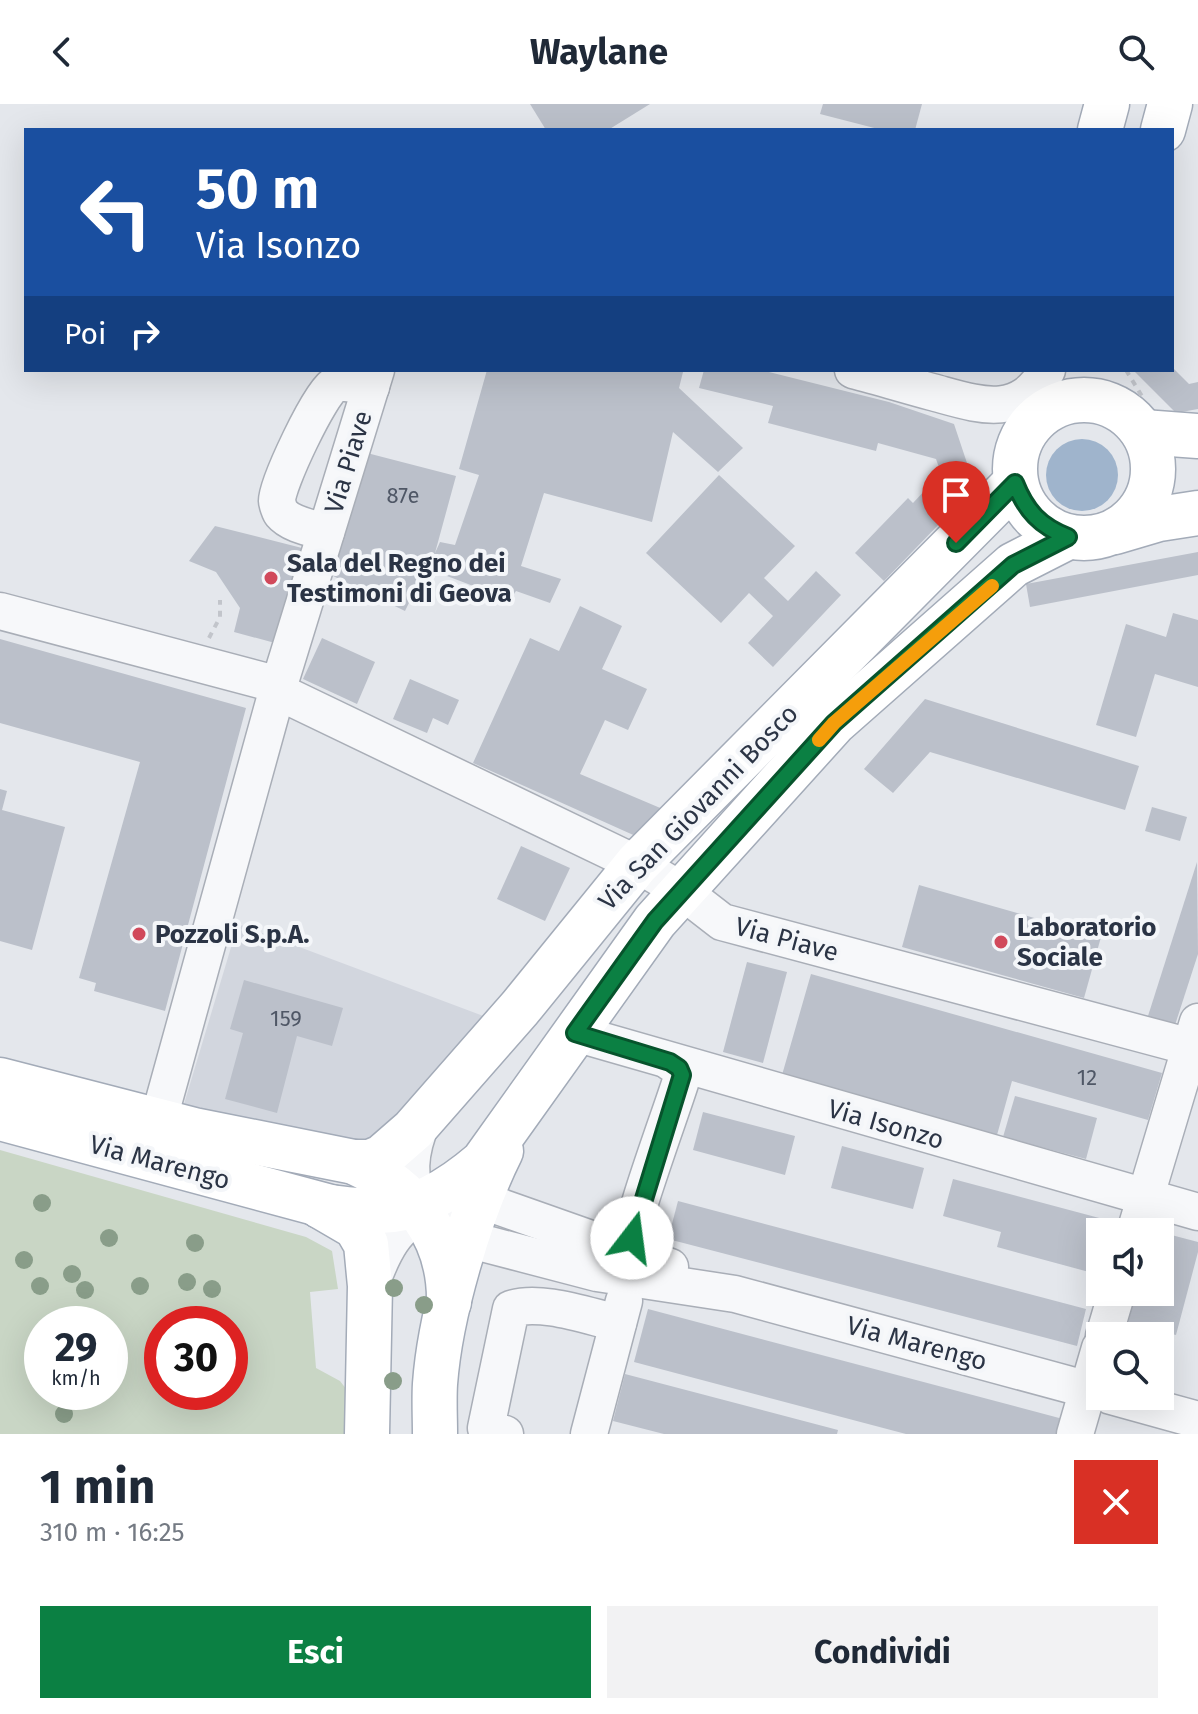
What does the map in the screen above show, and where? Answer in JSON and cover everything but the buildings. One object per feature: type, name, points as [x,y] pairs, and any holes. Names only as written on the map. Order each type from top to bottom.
[{"type":"main road","points":[[1101,128],[1107,104]]},
{"type":"main road","points":[[1164,128],[1170,104]]},
{"type":"main road","points":[[1039,416],[1048,372]]},
{"type":"main road","points":[[1198,436],[1143,432],[1119,408],[1104,386],[1077,400],[1057,405],[1039,416],[1018,446],[1014,464],[1015,483],[1022,501],[1034,518],[1050,530],[1085,537],[1198,513]]},
{"type":"main road","name":"Via San Giovanni Bosco","points":[[426,1208],[483,1162],[655,921],[834,723],[1013,565],[1085,537],[1116,531],[1130,522],[1149,495],[1153,479],[1153,463],[1143,432]]},
{"type":"main road","name":"Via San Giovanni Bosco","points":[[354,1162],[370,1162],[386,1155],[420,1127],[637,864],[1015,483]]},
{"type":"main road","points":[[0,1080],[158,1122],[278,1149],[354,1162],[426,1208]]},
{"type":"main road","points":[[370,1286],[426,1208],[491,1170],[533,1093]]},
{"type":"main road","name":"Via Marengo","points":[[0,1118],[320,1206]]},
{"type":"main road","points":[[420,1127],[411,1140],[426,1208],[448,1268],[449,1302],[435,1383],[435,1434]]},
{"type":"main road","points":[[320,1206],[426,1208]]},
{"type":"main road","points":[[320,1206],[347,1220],[362,1235],[368,1254],[367,1434]]},
{"type":"street","points":[[860,372],[974,404],[997,405],[1024,397],[1046,372]]},
{"type":"street","points":[[326,532],[296,523],[280,512],[276,500],[294,451],[326,392],[335,385],[374,379]]},
{"type":"street","name":"Via Piave","points":[[158,1122],[277,690],[374,379]]},
{"type":"street","points":[[0,611],[277,690]]},
{"type":"street","points":[[0,621],[277,690]]},
{"type":"street","name":"Via Piave","points":[[277,690],[637,864],[682,891],[722,922],[1196,1040]]},
{"type":"street","name":"Via Isonzo","points":[[575,1033],[1198,1212]]},
{"type":"street","points":[[1140,1218],[1196,1040]]},
{"type":"street","points":[[650,1259],[634,1246],[632,1238],[682,1077],[679,1068],[670,1062]]},
{"type":"street","points":[[533,1093],[505,1153],[501,1182],[509,1200],[535,1217]]},
{"type":"street","name":"Via Marengo","points":[[426,1208],[535,1217],[735,1294]]},
{"type":"street","name":"Via Marengo","points":[[426,1208],[521,1253],[597,1273],[735,1294],[1086,1389]]},
{"type":"street","points":[[449,1302],[460,1276],[471,1264],[501,1254],[521,1253]]},
{"type":"street","points":[[589,1434],[624,1301],[623,1286],[617,1280],[597,1273]]},
{"type":"street","points":[[505,1434],[486,1428],[511,1309],[522,1305],[565,1310],[618,1323]]},
{"type":"street","points":[[1075,1434],[1089,1410]]},
{"type":"street","name":"Via Marengo","points":[[1161,1410],[1198,1420]]},
{"type":"path","points":[[205,643],[220,617],[220,600]]},
{"type":"shaded area","points":[[238,924],[486,1017],[371,1143],[181,1114]]},
{"type":"green space","points":[[0,1150],[306,1237],[332,1251],[338,1289],[310,1292],[316,1368],[340,1381],[347,1390],[348,1434],[0,1434]]},
{"type":"water","points":[[1082,439],[1102,445],[1112,455],[1118,475],[1112,495],[1102,505],[1082,511],[1062,505],[1052,495],[1046,475],[1052,455],[1062,445]]},
{"type":"slow traffic","points":[[819,740],[834,723],[992,586]]},
{"type":"place","name":"Sala del Regno dei Testimoni di Geova","points":[[271,578]]},
{"type":"place","name":"Pozzoli S.p.A.","points":[[139,934]]},
{"type":"place","name":"Laboratorio Sociale","points":[[1001,942]]},
{"type":"route","points":[[632,1238],[682,1075],[679,1068],[670,1062],[575,1033],[655,921],[834,723],[999,581],[1013,565],[1068,537],[1050,530],[1034,518],[1022,501],[1015,483],[956,543]]}]
